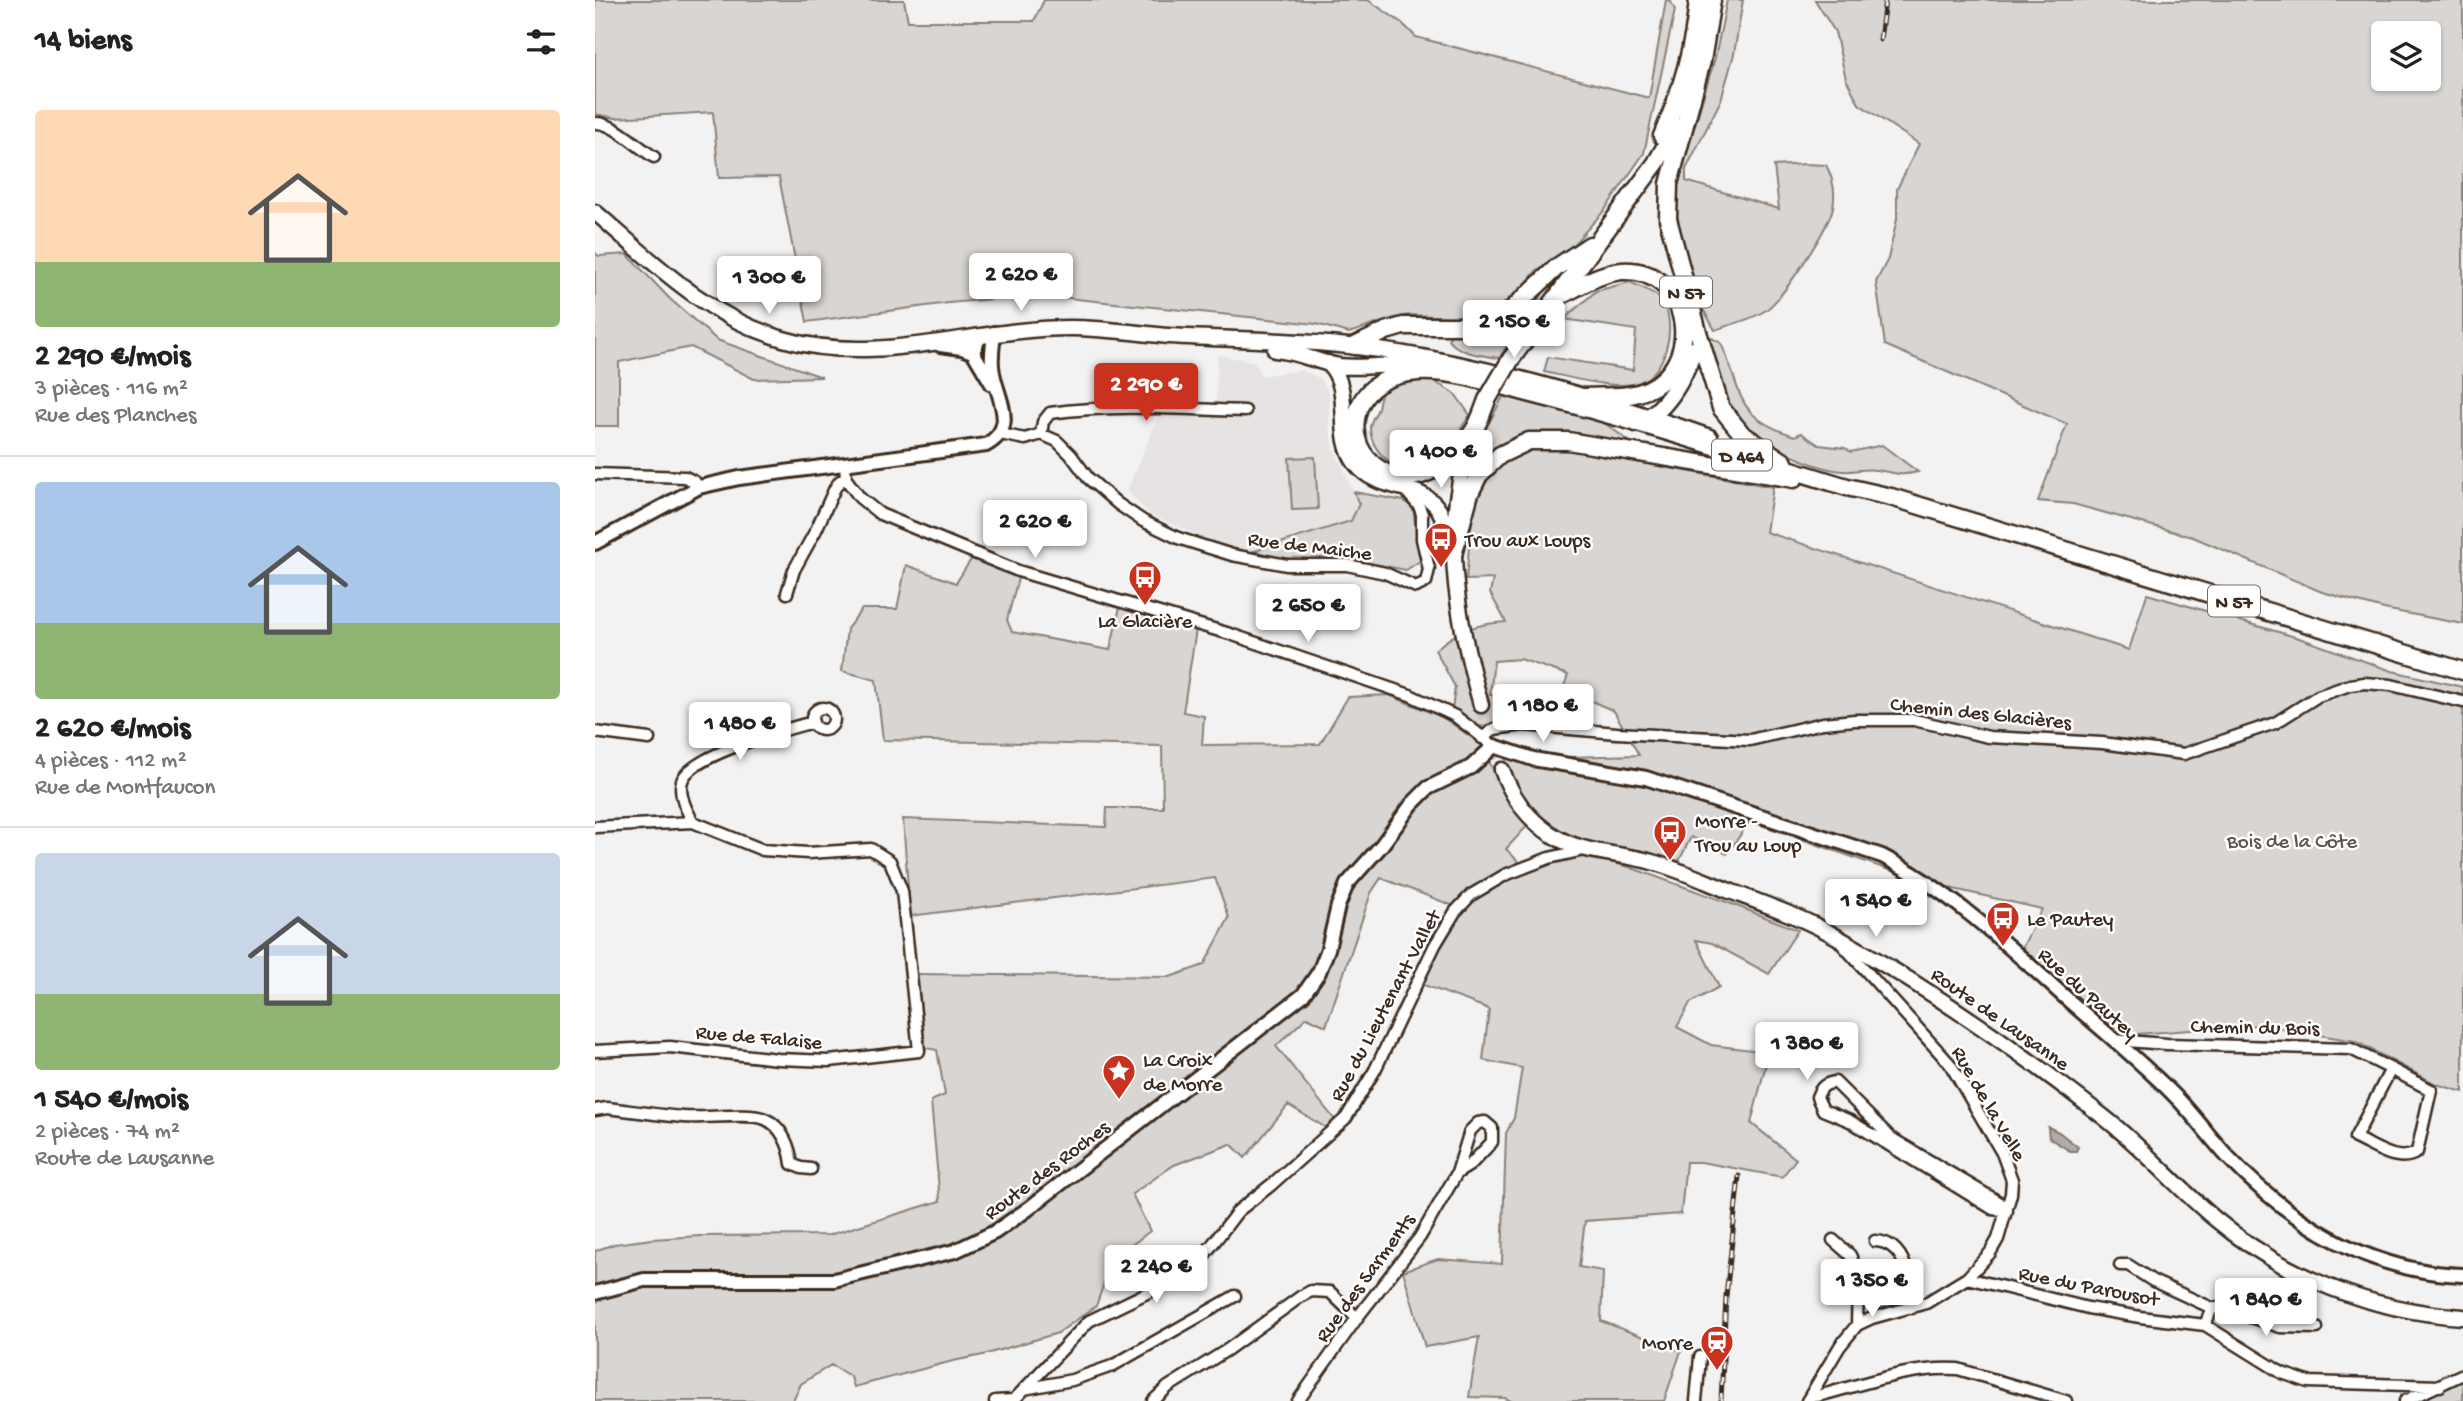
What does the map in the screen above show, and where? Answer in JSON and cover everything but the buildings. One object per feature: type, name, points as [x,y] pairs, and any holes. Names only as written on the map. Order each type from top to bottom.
[{"type":"main road","name":"N 57","points":[[1638,185],[1677,99],[1693,41],[1698,0]]},
{"type":"main road","name":"N 57","points":[[1711,0],[1706,43],[1671,176],[1667,206],[1671,236],[1718,400],[1727,418],[1742,434],[1785,462],[1891,498],[2463,671]]},
{"type":"main road","name":"N 57","points":[[1472,433],[1487,400],[1511,359],[1664,152],[1693,92]]},
{"type":"main road","name":"D 464","points":[[595,212],[704,304],[743,325],[810,345],[843,349],[879,348],[1076,328],[1355,346],[1466,366],[1585,397],[1644,420],[1847,487],[1891,498]]},
{"type":"main road","points":[[1355,346],[1403,326],[1471,326],[1495,320],[1518,304],[1557,267],[1600,238]]},
{"type":"main road","points":[[1555,299],[1610,273],[1636,272],[1668,290],[1678,304],[1683,319],[1682,348],[1673,369],[1663,380],[1639,393],[1585,397]]},
{"type":"main road","points":[[1644,420],[1668,398],[1683,374],[1693,352],[1697,332]]},
{"type":"main road","name":"D 464","points":[[1169,336],[1228,346],[1298,353],[1328,363],[1353,367],[1399,364],[1421,372],[1469,378],[1644,420],[1785,462]]},
{"type":"main road","points":[[1342,388],[1353,367],[1366,353],[1376,350]]},
{"type":"main road","points":[[1328,363],[1342,388],[1344,435],[1351,457],[1357,466],[1373,479],[1426,497],[1438,509],[1453,555]]},
{"type":"main road","points":[[1421,372],[1382,381],[1362,400],[1356,418],[1356,436],[1368,460],[1375,467],[1395,476],[1417,476],[1443,462],[1472,433]]},
{"type":"main road","points":[[1472,433],[1459,484],[1453,555],[1459,616],[1481,705]]},
{"type":"main road","points":[[1453,555],[1470,493],[1485,467],[1510,449],[1540,440],[1568,440],[1847,487]]},
{"type":"main road","name":"Route de Lausanne","points":[[1502,770],[1527,813],[1554,836],[1588,849],[1668,867],[1785,912],[1836,936],[1911,981],[2102,1116],[2141,1147],[2213,1218],[2242,1240],[2289,1269],[2346,1294],[2408,1311],[2463,1317]]},
{"type":"main road","name":"Route de Lausanne","points":[[2346,1294],[2409,1306],[2463,1311]]},
{"type":"street","points":[[595,122],[614,128],[655,157]]},
{"type":"street","points":[[973,352],[987,335]]},
{"type":"street","points":[[595,543],[699,487],[739,478],[975,447],[996,439],[1005,418],[987,335]]},
{"type":"street","points":[[926,343],[973,352],[997,391]]},
{"type":"street","points":[[1000,434],[1025,439],[1041,434],[1043,422],[1050,413],[1075,410],[1160,408],[1245,411]]},
{"type":"street","name":"Rue de Maiche","points":[[1041,434],[1057,441],[1088,478],[1118,504],[1143,521],[1178,538],[1231,555],[1287,565],[1347,565],[1385,573],[1416,587],[1426,582],[1429,573],[1419,506],[1404,489]]},
{"type":"street","points":[[845,465],[846,479],[860,498],[880,514],[1018,571],[1230,635],[1410,695],[1447,712],[1494,746]]},
{"type":"street","points":[[595,474],[685,477],[699,487]]},
{"type":"street","points":[[787,593],[794,570],[835,488],[839,481],[846,479]]},
{"type":"street","points":[[1422,525],[1443,522]]},
{"type":"street","name":"Chemin des Glacières","points":[[1482,737],[1494,729],[1524,725],[1750,740],[1823,723],[1914,720],[1989,737],[2102,743],[2184,754],[2275,723],[2318,696],[2357,684],[2391,685],[2463,702]]},
{"type":"street","points":[[595,827],[692,822],[683,804],[682,792],[682,782],[688,771],[705,760],[748,741],[813,722]]},
{"type":"street","points":[[595,732],[649,739]]},
{"type":"street","name":"Rue du Pautey","points":[[1494,746],[1533,759],[1646,778],[1882,856],[1912,872],[1947,895],[2176,1097],[2226,1156],[2287,1212],[2327,1238],[2362,1255],[2409,1268],[2463,1275]]},
{"type":"street","name":"Route des Roches","points":[[595,1293],[644,1280],[834,1280],[955,1251],[995,1232],[1303,995],[1319,972],[1328,950],[1338,906],[1347,884],[1381,846],[1412,804],[1428,789],[1471,767],[1494,746]]},
{"type":"street","name":"Rue de Falaise","points":[[595,1051],[670,1047],[778,1059],[829,1061],[919,1051],[902,891],[890,861],[871,849],[808,853],[763,850],[692,822]]},
{"type":"street","points":[[1549,858],[1555,846],[1554,836]]},
{"type":"street","name":"Rue du Lieutenant Vallet","points":[[1013,1400],[1089,1321],[1192,1271],[1238,1211],[1346,1118],[1375,1070],[1435,945],[1455,912],[1471,895],[1490,882],[1549,858],[1588,849]]},
{"type":"street","name":"Rue de la Velle","points":[[1836,936],[1950,1064],[2002,1153],[2011,1180],[2007,1212],[1990,1253],[1967,1278],[1926,1303],[1872,1318],[1857,1325]]},
{"type":"street","name":"Chemin du Bois","points":[[2113,1040],[2351,1049],[2391,1069],[2431,1090],[2417,1152],[2409,1158],[2400,1158],[2355,1138],[2391,1069]]},
{"type":"street","points":[[1931,1166],[1891,1138],[1835,1082],[1820,1089],[1817,1097],[1822,1110],[1850,1121],[1931,1166],[1999,1202],[2007,1212]]},
{"type":"street","points":[[595,1110],[607,1108],[683,1117],[753,1116],[765,1119],[776,1126],[785,1139],[792,1164],[811,1169]]},
{"type":"street","name":"Rue des Sarments","points":[[1297,1401],[1420,1237],[1457,1173],[1470,1131],[1478,1123],[1485,1122],[1492,1128],[1492,1142],[1470,1165],[1457,1173]]},
{"type":"street","points":[[1808,1398],[1840,1346],[1857,1325],[1858,1283],[1855,1266],[1850,1255],[1833,1240]]},
{"type":"street","points":[[1879,1241],[1897,1252],[1905,1266],[1911,1283],[1912,1308]]},
{"type":"street","points":[[2120,1265],[2128,1265],[2153,1281],[2212,1308],[2223,1308],[2280,1327],[2317,1328]]},
{"type":"street","name":"Rue du Parousot","points":[[1967,1278],[2088,1308],[2205,1325],[2282,1373],[2308,1382],[2440,1386]]},
{"type":"street","points":[[1153,1401],[1168,1387],[1311,1291],[1330,1292],[1357,1318]]},
{"type":"street","points":[[1023,1389],[1072,1380],[1112,1366],[1235,1296]]},
{"type":"street","points":[[2205,1325],[2212,1308]]},
{"type":"street","points":[[1696,1401],[1700,1357]]},
{"type":"street","points":[[1808,1398],[1911,1372],[1941,1368],[1958,1369],[2066,1401]]},
{"type":"street","points":[[2405,1401],[2463,1374]]},
{"type":"street","points":[[995,1401],[1013,1400]]},
{"type":"shaded area","points":[[1218,355],[1256,362],[1261,376],[1301,370],[1321,379],[1329,394],[1330,430],[1334,448],[1359,504],[1351,521],[1254,551],[1227,548],[1149,514],[1127,491],[1160,412],[1215,413]]},
{"type":"shaded area","points":[[2048,1127],[2078,1147],[2076,1151],[2070,1151],[2049,1138]]},
{"type":"green space","points":[[595,0],[904,0],[908,21],[1034,21],[1044,0],[1368,0],[1402,23],[1416,37],[1649,98],[1666,0],[1670,0],[1675,10],[1644,153],[1604,211],[1573,245],[1543,271],[1537,270],[1512,300],[1496,310],[1482,315],[1460,317],[1409,315],[1349,333],[1316,324],[1038,295],[949,303],[807,322],[779,177],[719,178],[713,112],[615,118],[595,114]]},
{"type":"green space","points":[[1727,0],[1743,0],[1734,54],[1721,100],[1686,169],[1686,181],[1779,209],[1774,166],[1826,165],[1834,196],[1830,217],[1815,246],[1774,303],[1754,316],[1715,330],[1700,298],[1695,301],[1675,228],[1677,171],[1694,128],[1715,58]]},
{"type":"green space","points":[[1815,0],[2463,0],[2463,624],[2384,609],[2322,592],[2193,537],[2073,504],[2038,501],[2067,424],[1885,345],[1876,282],[1888,259],[1897,219],[1897,189],[1919,144],[1859,104],[1846,79],[1835,32]]},
{"type":"green space","points":[[595,253],[599,256],[627,254],[670,299],[717,340],[822,377],[754,379],[691,347],[619,362],[619,426],[595,426]]},
{"type":"green space","points":[[1630,282],[1662,301],[1668,316],[1666,349],[1662,360],[1649,377],[1640,382],[1619,385],[1544,372],[1548,357],[1633,370],[1636,330],[1564,319],[1596,291]]},
{"type":"green space","points":[[1539,293],[1542,295],[1499,358],[1464,351],[1448,339],[1453,333],[1479,332],[1500,324]]},
{"type":"green space","points":[[1712,338],[1721,343],[1743,402],[1761,421],[1795,436],[1801,433],[1819,445],[1845,448],[1851,452],[1882,445],[1918,472],[1900,474],[1831,469],[1784,452],[1755,434],[1735,415],[1722,390],[1708,345]]},
{"type":"green space","points":[[1432,380],[1455,394],[1470,415],[1438,457],[1422,466],[1401,466],[1383,456],[1376,448],[1372,439],[1371,422],[1382,392],[1390,384]]},
{"type":"green space","points":[[1504,395],[1599,419],[1633,444],[1589,436],[1558,434],[1482,456],[1477,445]]},
{"type":"green space","name":"Bois de la Côte","points":[[1544,448],[1566,449],[1773,487],[1766,532],[2129,650],[2147,594],[2299,638],[2392,671],[2463,687],[2463,1092],[2436,1084],[2355,1041],[2259,1025],[2122,1035],[2022,948],[2042,909],[1923,882],[1750,821],[1727,854],[1691,837],[1679,861],[1587,842],[1539,821],[1522,799],[1504,755],[1569,772],[1569,757],[1639,755],[1614,711],[1562,692],[1568,675],[1520,659],[1494,661],[1490,695],[1501,695],[1499,725],[1476,727],[1452,710],[1455,687],[1435,650],[1467,629],[1506,622],[1490,593],[1493,579],[1466,580],[1474,514],[1479,495],[1488,478],[1501,464],[1519,454]]},
{"type":"green space","points":[[1315,457],[1318,509],[1292,510],[1289,458]]},
{"type":"green space","points":[[1354,492],[1404,501],[1413,508],[1420,561],[1406,570],[1364,562],[1288,561],[1254,551],[1351,521],[1359,504]]},
{"type":"green space","points":[[972,558],[1019,575],[1007,620],[1012,632],[1110,650],[1120,607],[1196,630],[1183,712],[1204,716],[1202,745],[1320,744],[1348,697],[1389,695],[1442,717],[1480,743],[1506,796],[1528,825],[1506,849],[1527,870],[1585,855],[1629,867],[1798,930],[1769,974],[1712,943],[1696,940],[1719,987],[1690,1003],[1677,1027],[1711,1045],[1769,1052],[1751,1123],[1796,1159],[1782,1177],[1701,1162],[1686,1162],[1681,1214],[1585,1221],[1579,1267],[1603,1271],[1601,1321],[1681,1351],[1664,1401],[1511,1401],[1505,1398],[1469,1397],[1479,1337],[1425,1347],[1403,1271],[1438,1259],[1502,1264],[1506,1133],[1514,1118],[1522,1068],[1483,1060],[1489,1009],[1421,984],[1454,906],[1381,878],[1371,893],[1326,1026],[1307,1017],[1276,1046],[1335,1120],[1328,1129],[1288,1105],[1245,1158],[1231,1144],[1174,1165],[1132,1194],[1150,1231],[1112,1260],[1096,1306],[1058,1333],[854,1387],[851,1377],[831,1365],[801,1384],[793,1401],[595,1401],[595,1251],[614,1244],[652,1239],[829,1235],[940,1201],[931,1101],[945,1095],[937,1050],[925,1048],[917,974],[1170,977],[1204,965],[1229,918],[1215,878],[910,916],[903,819],[1106,827],[1107,808],[1163,808],[1162,746],[883,740],[876,680],[842,671],[847,629],[862,609],[897,609],[906,565],[956,583]]},
{"type":"green space","points":[[2463,1378],[2463,1401],[2414,1401]]},
{"type":"tunnel","points":[[1481,705],[1502,770]]},
{"type":"railway","points":[[1880,40],[1885,0]]},
{"type":"railway","points":[[1721,1401],[1726,1296],[1739,1176]]},
{"type":"place","name":"Trou aux Loups","points":[[1441,569]]},
{"type":"place","name":"La Glacière","points":[[1145,607]]},
{"type":"place","name":"Morre - Trou au Loup","points":[[1670,862]]},
{"type":"place","name":"Le Pautey","points":[[2003,948]]},
{"type":"place","name":"La Croix de Morre","points":[[1119,1101]]},
{"type":"place","name":"Morre","points":[[1717,1372]]}]
